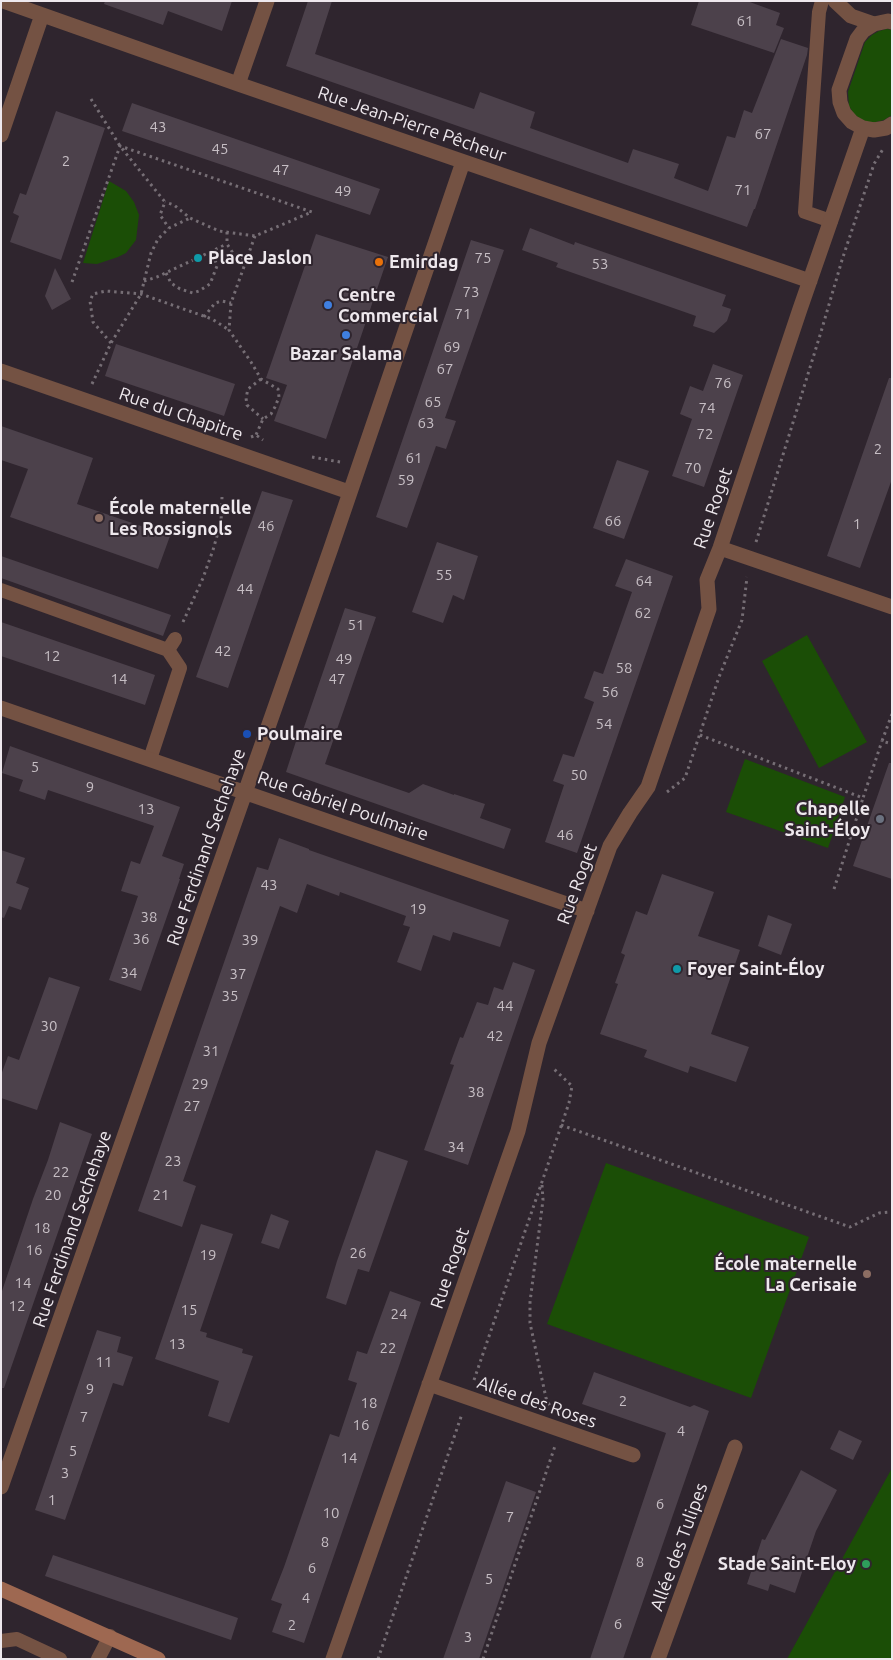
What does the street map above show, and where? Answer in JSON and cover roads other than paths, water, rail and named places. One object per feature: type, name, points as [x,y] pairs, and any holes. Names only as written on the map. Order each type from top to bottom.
[{"type":"street","name":"Rue Jean-Pierre Pêcheur","points":[[3,1],[462,162],[810,281]]},
{"type":"street","points":[[238,84],[267,1]]},
{"type":"street","points":[[835,1],[851,16],[874,24]]},
{"type":"street","points":[[1,135],[42,15]]},
{"type":"street","points":[[892,22],[874,24],[863,31],[858,39],[839,90],[840,102],[844,113],[852,122],[863,128],[874,130],[886,128],[892,124]]},
{"type":"street","name":"Rue Roget","points":[[333,1659],[518,1131],[539,1043],[610,846],[648,787],[709,610],[708,580],[863,128]]},
{"type":"street","name":"Rue Ferdinand Sechehaye","points":[[1,1487],[331,548],[462,162]]},
{"type":"street","name":"Rue du Chapitre","points":[[1,371],[349,492]]},
{"type":"street","points":[[720,548],[892,607]]},
{"type":"street","name":"Rue Gabriel Poulmaire","points":[[1,708],[587,910]]},
{"type":"street","name":"Allée des Roses","points":[[429,1384],[633,1455]]},
{"type":"street","name":"Allée des Tulipes","points":[[658,1659],[735,1447]]},
{"type":"street","points":[[1,1589],[158,1659]]},
{"type":"lane","points":[[822,1],[819,12],[805,212],[831,222]]},
{"type":"lane","points":[[1,590],[172,644],[180,668],[150,759]]},
{"type":"lane","points":[[98,1659],[110,1636]]},
{"type":"lane","points":[[1,1641],[17,1639],[60,1659]]},
{"type":"place","name":"Place Jaslon","points":[[198,258]]},
{"type":"place","name":"Emirdag","points":[[379,262]]},
{"type":"place","name":"Centre Commercial","points":[[328,305]]},
{"type":"place","name":"Bazar Salama","points":[[346,335]]},
{"type":"place","name":"École maternelle Les Rossignols","points":[[99,518]]},
{"type":"place","name":"Poulmaire","points":[[247,734]]},
{"type":"place","name":"Chapelle Saint-Éloy","points":[[880,819]]},
{"type":"place","name":"Foyer Saint-Éloy","points":[[677,969]]},
{"type":"place","name":"École maternelle La Cerisaie","points":[[867,1274]]},
{"type":"place","name":"Stade Saint-Eloy","points":[[866,1564]]}]
